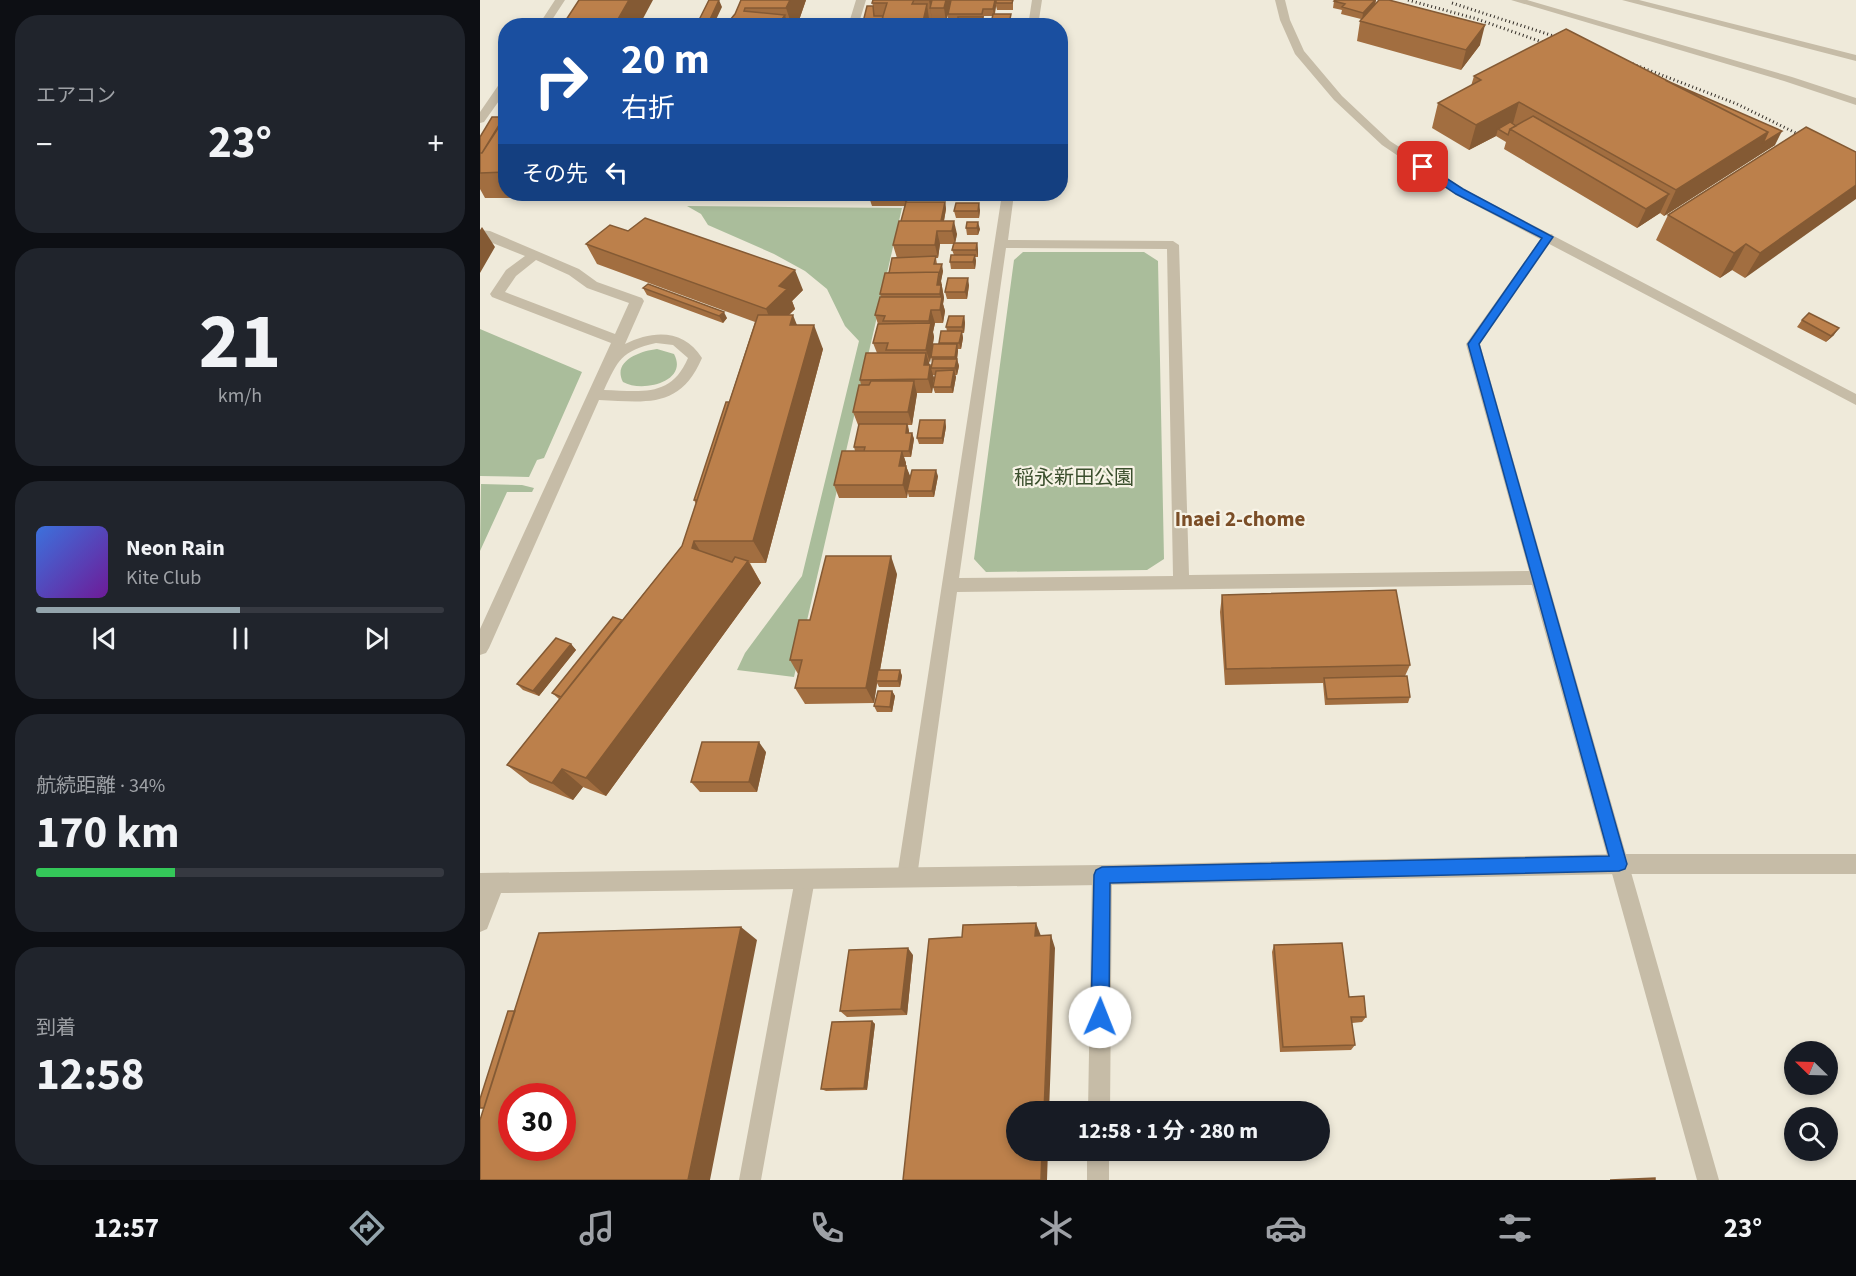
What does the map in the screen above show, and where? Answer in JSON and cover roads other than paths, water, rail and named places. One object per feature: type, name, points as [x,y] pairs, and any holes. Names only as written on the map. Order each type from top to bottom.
[{"type":"street","points":[[548,18],[560,0]]},
{"type":"street","points":[[855,18],[861,0]]},
{"type":"street","points":[[1034,18],[1037,0]]},
{"type":"street","points":[[1280,0],[1285,20],[1299,52],[1338,98],[1386,143],[1460,192],[1856,400]]},
{"type":"street","points":[[1516,0],[1788,79],[1856,102]]},
{"type":"street","points":[[1627,0],[1856,58]]},
{"type":"street","points":[[480,120],[498,94]]},
{"type":"street","points":[[907,877],[1007,201]]},
{"type":"street","points":[[480,234],[486,234],[574,272],[592,285],[637,301],[480,648]]},
{"type":"street","points":[[1548,237],[1473,344],[1708,1180]]},
{"type":"street","points":[[1000,244],[1173,245],[1181,582]]},
{"type":"street","points":[[534,255],[511,273],[497,294],[619,341]]},
{"type":"street","points":[[595,394],[661,395],[676,388],[691,373],[695,358],[690,348],[675,339],[656,338],[635,342],[612,356]]},
{"type":"street","points":[[950,585],[1539,578]]},
{"type":"street","points":[[480,922],[487,883],[1102,875],[1619,864],[1856,864]]},
{"type":"street","points":[[1099,1101],[1102,875]]},
{"type":"street","points":[[750,1180],[805,879]]},
{"type":"street","points":[[1098,1161],[1098,1180]]},
{"type":"railway","points":[[1408,0],[1477,19],[1559,48]]},
{"type":"railway","points":[[1452,3],[1569,41]]},
{"type":"railway","points":[[1625,61],[1737,104],[1810,140]]},
{"type":"district","name":"Inaei 2-chome","points":[[1240,519]]},
{"type":"park label","name":"稲永新田公園","points":[[1074,477]]}]
